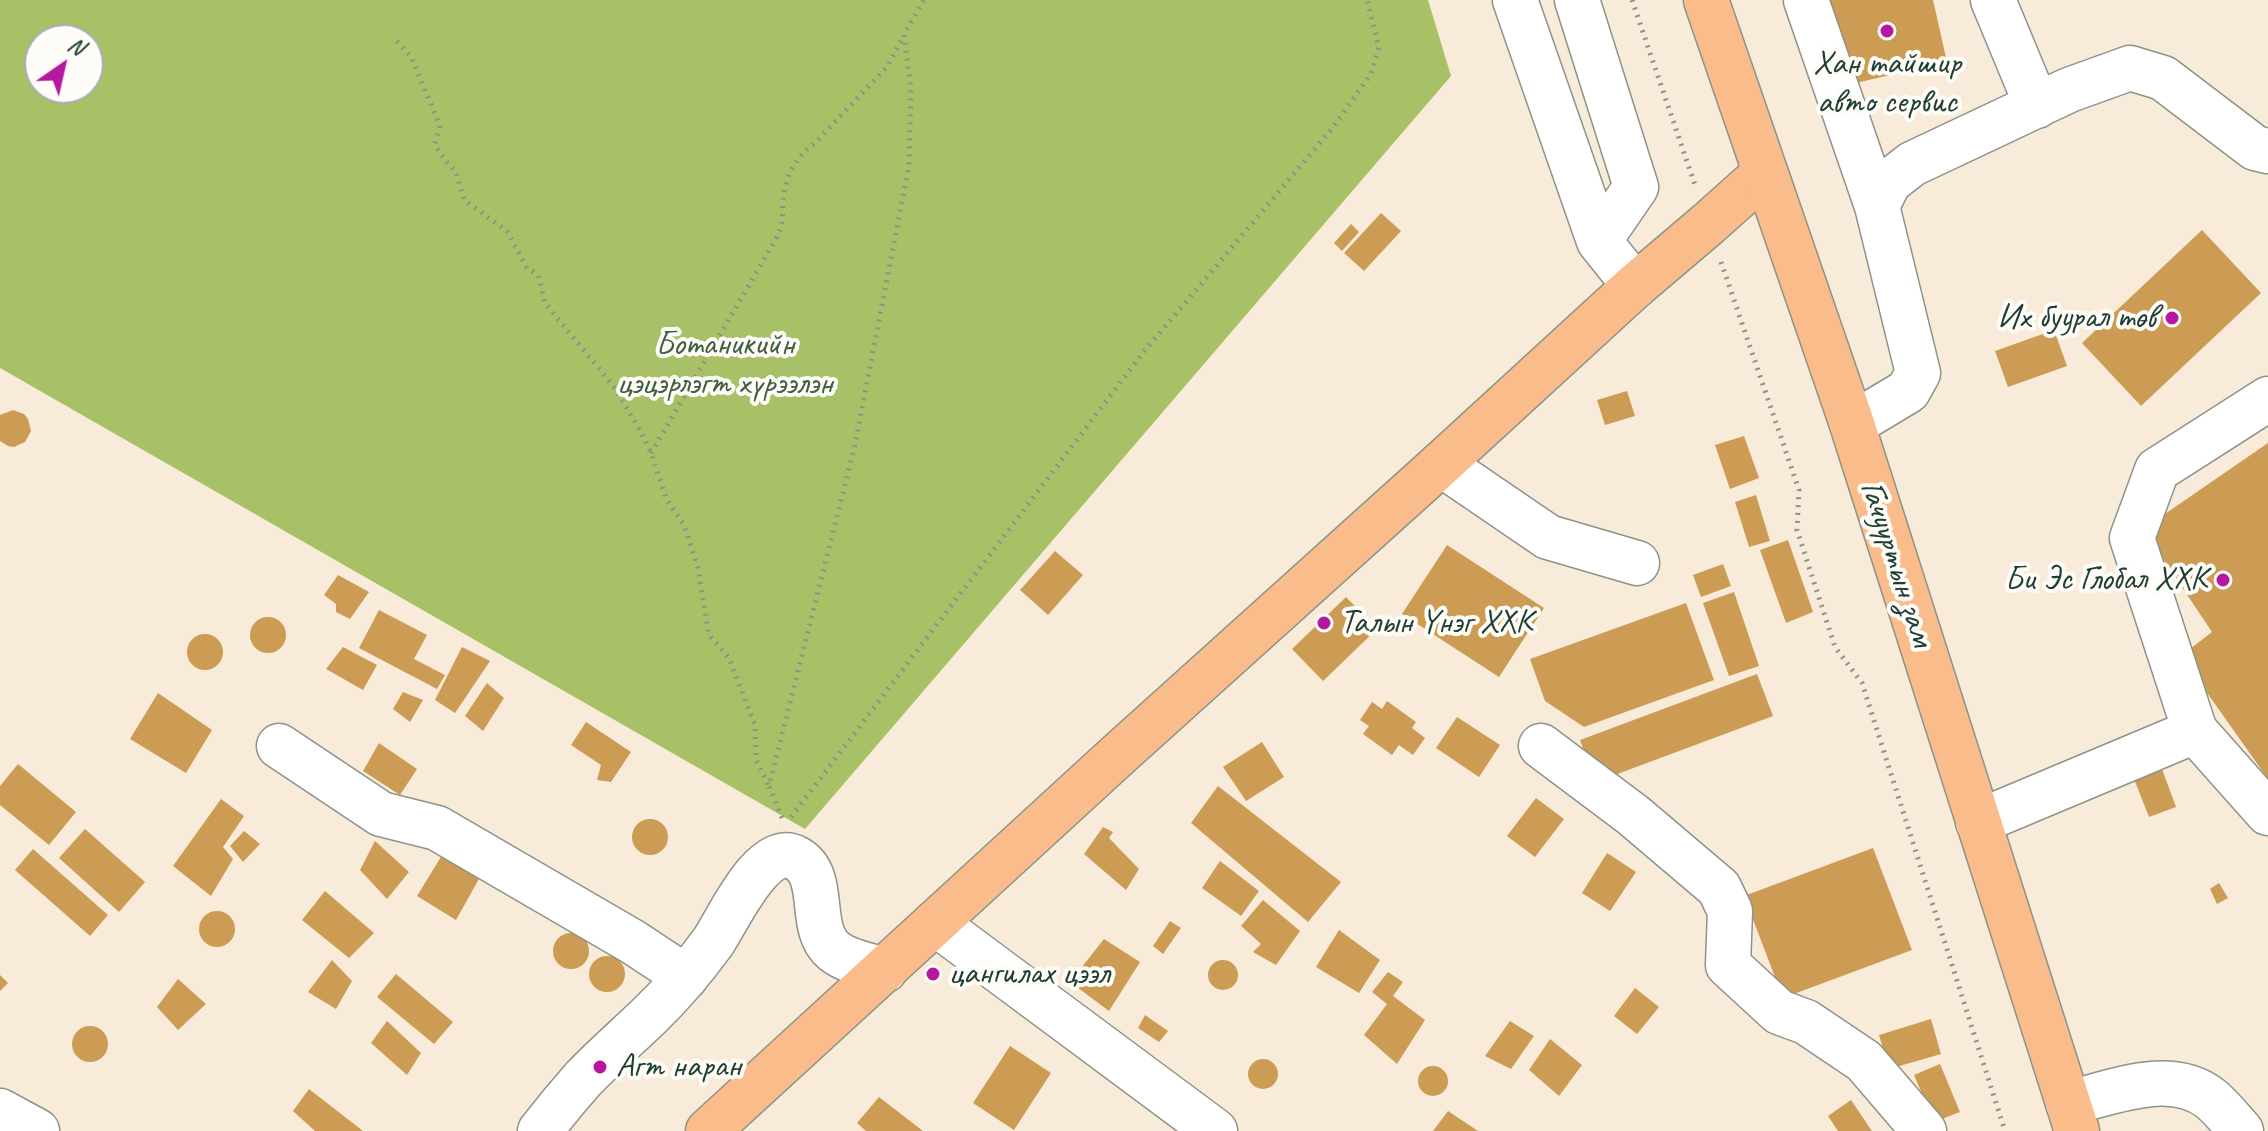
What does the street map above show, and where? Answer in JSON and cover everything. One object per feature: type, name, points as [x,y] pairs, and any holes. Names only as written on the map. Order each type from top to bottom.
[{"type":"main road","name":"Гачууртын зам","points":[[1706,0],[1851,421],[2072,1117]]},
{"type":"main road","points":[[708,1131],[1635,286],[1765,173]]},
{"type":"street","points":[[1515,0],[1599,241],[1635,286]]},
{"type":"street","points":[[1541,0],[1577,0],[1636,187],[1599,241]]},
{"type":"street","points":[[1806,0],[1877,206],[1918,373],[1908,391],[1868,415],[1851,421]]},
{"type":"street","points":[[1993,0],[2037,106]]},
{"type":"street","points":[[1877,206],[1889,182],[1912,164],[2069,90],[2130,68],[2163,78],[2255,148],[2268,151]]},
{"type":"street","points":[[2268,399],[2157,470],[2132,538],[2195,731],[2268,813]]},
{"type":"street","points":[[1441,464],[1548,537],[1637,563]]},
{"type":"street","points":[[1978,822],[2195,731]]},
{"type":"street","points":[[279,746],[381,814],[437,828],[633,942],[686,977]]},
{"type":"street","points":[[1541,746],[1633,815],[1719,888],[1730,911],[1728,965],[1779,1012],[1806,1022],[1864,1061],[1924,1131]]},
{"type":"street","points":[[540,1131],[583,1079],[686,977],[721,930],[753,877],[773,858],[792,855],[809,871],[823,938],[831,949],[854,961],[885,970]]},
{"type":"street","points":[[935,923],[1215,1131]]},
{"type":"street","points":[[2072,1117],[2154,1083],[2187,1086],[2211,1099],[2242,1131],[2268,1116]]},
{"type":"street","points":[[0,1111],[37,1131]]},
{"type":"path","points":[[651,453],[784,224],[783,197],[796,161],[887,67],[924,0]]},
{"type":"path","points":[[397,41],[411,57],[420,77],[440,127],[435,144],[456,172],[464,200],[507,231],[527,268],[538,275],[545,303],[614,387],[640,430],[666,498],[685,527],[698,568],[709,635],[729,658],[734,670],[755,725],[756,760],[785,826],[800,802],[1142,354],[1330,131],[1371,74],[1379,48],[1367,0]]},
{"type":"path","points":[[1632,0],[1799,490],[1797,530],[1835,647],[1862,683],[2005,1131]]},
{"type":"path","points":[[769,786],[855,445],[909,165],[911,89],[904,34]]},
{"type":"green space","name":"Ботаникийн цэцэрлэгт хүрээлэн","points":[[0,0],[1428,0],[1451,76],[805,829],[0,368]]},
{"type":"building","name":"Хан тайшир авто сервис","points":[[1827,0],[1933,0],[1947,62],[1847,85]]},
{"type":"building","points":[[1381,213],[1401,231],[1364,271],[1344,253]]},
{"type":"building","points":[[1351,224],[1359,232],[1342,251],[1334,243]]},
{"type":"building","name":"Их буурал төв","points":[[2202,230],[2261,293],[2141,406],[2082,343]]},
{"type":"building","points":[[2054,330],[2067,366],[2008,387],[1995,351]]},
{"type":"building","points":[[1627,391],[1635,416],[1605,425],[1597,400]]},
{"type":"building","points":[[13,410],[24,414],[31,431],[25,442],[14,447],[0,441],[0,415]]},
{"type":"building","points":[[1744,436],[1759,478],[1730,489],[1715,445]]},
{"type":"building","name":"Би Эс Глобал ХХК","points":[[2268,443],[2268,779],[2181,656],[2212,632],[2143,529]]},
{"type":"building","points":[[1756,495],[1770,541],[1749,547],[1735,502]]},
{"type":"building","points":[[1788,540],[1813,612],[1786,623],[1760,550]]},
{"type":"building","points":[[1447,545],[1544,608],[1499,677],[1402,614]]},
{"type":"building","points":[[1055,551],[1083,575],[1048,615],[1020,590]]},
{"type":"building","points":[[1723,564],[1731,586],[1701,597],[1693,575]]},
{"type":"building","points":[[338,575],[369,592],[350,619],[336,612],[336,604],[324,595]]},
{"type":"building","points":[[1734,592],[1759,666],[1729,676],[1703,603]]},
{"type":"building","points":[[1346,597],[1377,629],[1323,681],[1292,649]]},
{"type":"building","points":[[1686,603],[1714,680],[1584,727],[1545,701],[1530,659]]},
{"type":"building","points":[[379,610],[427,635],[414,659],[445,675],[437,689],[359,648]]},
{"type":"building","points":[[268,617],[281,622],[286,635],[281,648],[268,653],[255,648],[250,635],[255,622]]},
{"type":"building","points":[[205,634],[218,639],[223,652],[218,665],[205,670],[192,665],[187,652],[192,639]]},
{"type":"building","points":[[343,647],[377,665],[363,690],[326,669]]},
{"type":"building","points":[[462,647],[490,661],[455,713],[435,700]]},
{"type":"building","points":[[1757,674],[1773,716],[1596,782],[1580,740]]},
{"type":"building","points":[[487,683],[504,698],[483,731],[465,716]]},
{"type":"building","points":[[403,692],[423,700],[410,722],[393,709]]},
{"type":"building","points":[[158,693],[212,730],[186,773],[130,739]]},
{"type":"building","points":[[1387,701],[1416,722],[1412,728],[1425,738],[1413,755],[1399,745],[1392,755],[1363,734],[1369,726],[1360,720],[1372,702],[1382,709]]},
{"type":"building","points":[[1457,717],[1500,745],[1479,777],[1436,748]]},
{"type":"building","points":[[586,722],[631,752],[611,782],[597,780],[601,765],[571,745]]},
{"type":"building","points":[[1262,742],[1284,777],[1246,801],[1223,767]]},
{"type":"building","points":[[379,743],[417,769],[400,795],[363,771]]},
{"type":"building","points":[[18,764],[76,812],[49,845],[0,805],[0,786]]},
{"type":"building","points":[[2162,769],[2176,807],[2149,817],[2134,779]]},
{"type":"building","points":[[1218,786],[1341,882],[1308,922],[1191,823]]},
{"type":"building","points":[[1536,798],[1564,819],[1535,857],[1507,836]]},
{"type":"building","points":[[221,799],[244,816],[223,847],[233,859],[211,896],[173,866]]},
{"type":"building","points":[[650,819],[663,824],[668,837],[663,850],[650,855],[637,850],[632,837],[637,824]]},
{"type":"building","points":[[1103,827],[1113,832],[1109,838],[1139,869],[1126,890],[1084,854]]},
{"type":"building","points":[[85,829],[145,882],[119,912],[59,858]]},
{"type":"building","points":[[244,831],[260,844],[243,862],[230,846]]},
{"type":"building","points":[[375,841],[409,872],[387,899],[360,870]]},
{"type":"building","points":[[1873,848],[1912,950],[1783,998],[1744,896]]},
{"type":"building","points":[[33,849],[108,915],[90,936],[15,870]]},
{"type":"building","points":[[444,852],[480,877],[456,920],[417,896]]},
{"type":"building","points":[[1607,853],[1636,872],[1610,911],[1582,893]]},
{"type":"building","points":[[1220,861],[1259,891],[1241,916],[1202,888]]},
{"type":"building","points":[[2219,883],[2228,898],[2217,904],[2210,889]]},
{"type":"building","points":[[325,891],[374,933],[349,958],[302,920]]},
{"type":"building","points":[[1263,900],[1300,931],[1276,965],[1253,952],[1261,944],[1241,926]]},
{"type":"building","points":[[217,911],[230,916],[235,929],[230,942],[217,947],[204,942],[199,929],[204,916]]},
{"type":"building","points":[[1170,921],[1181,928],[1163,954],[1153,946]]},
{"type":"building","points":[[1339,930],[1380,960],[1359,993],[1316,967]]},
{"type":"building","points":[[571,933],[584,938],[589,951],[584,964],[571,969],[558,964],[553,951],[558,938]]},
{"type":"building","points":[[1104,939],[1140,962],[1109,1011],[1070,982]]},
{"type":"building","points":[[607,956],[620,961],[625,974],[620,987],[607,992],[594,987],[589,974],[594,961]]},
{"type":"building","points":[[332,960],[352,981],[336,1009],[308,992]]},
{"type":"building","points":[[1223,960],[1234,964],[1238,975],[1234,986],[1223,990],[1212,986],[1208,975],[1212,964]]},
{"type":"building","points":[[1388,972],[1403,982],[1393,996],[1425,1020],[1397,1064],[1364,1035],[1387,1004],[1372,992]]},
{"type":"building","points":[[396,974],[453,1022],[434,1044],[377,997]]},
{"type":"building","points":[[0,975],[8,983],[0,991]]},
{"type":"building","points":[[178,979],[206,1004],[178,1030],[157,1007]]},
{"type":"building","points":[[1635,988],[1659,1007],[1637,1034],[1614,1016]]},
{"type":"building","points":[[1145,1015],[1168,1031],[1159,1042],[1138,1028]]},
{"type":"building","points":[[1931,1019],[1941,1054],[1889,1069],[1879,1035]]},
{"type":"building","points":[[387,1021],[421,1053],[407,1075],[371,1043]]},
{"type":"building","points":[[1510,1021],[1534,1036],[1511,1069],[1485,1056]]},
{"type":"building","points":[[90,1026],[103,1031],[108,1044],[103,1057],[90,1062],[77,1057],[72,1044],[77,1031]]},
{"type":"building","points":[[1550,1039],[1582,1065],[1559,1096],[1529,1070]]},
{"type":"building","points":[[1010,1046],[1051,1073],[1014,1130],[973,1103]]},
{"type":"building","points":[[1263,1059],[1274,1063],[1278,1074],[1274,1085],[1263,1089],[1252,1085],[1248,1074],[1252,1063]]},
{"type":"building","points":[[1940,1064],[1960,1112],[1934,1122],[1914,1075]]},
{"type":"building","points":[[1433,1066],[1444,1070],[1448,1081],[1444,1092],[1433,1096],[1422,1092],[1418,1081],[1422,1070]]},
{"type":"building","points":[[309,1089],[363,1131],[315,1131],[293,1111]]},
{"type":"building","points":[[879,1097],[923,1131],[866,1131],[857,1123]]},
{"type":"building","points":[[1851,1100],[1872,1131],[1838,1131],[1828,1116]]},
{"type":"building","points":[[1448,1111],[1478,1131],[1433,1131]]},
{"type":"place","name":"Хан тайшир авто сервис","points":[[1887,31]]},
{"type":"place","name":"Их буурал төв","points":[[2172,318]]},
{"type":"place","name":"Би Эс Глобал ХХК","points":[[2223,580]]},
{"type":"place","name":"Талын Үнэг ХХК","points":[[1324,623]]},
{"type":"place","name":"цангилах цээл","points":[[933,974]]},
{"type":"place","name":"Агт наран","points":[[600,1067]]}]
